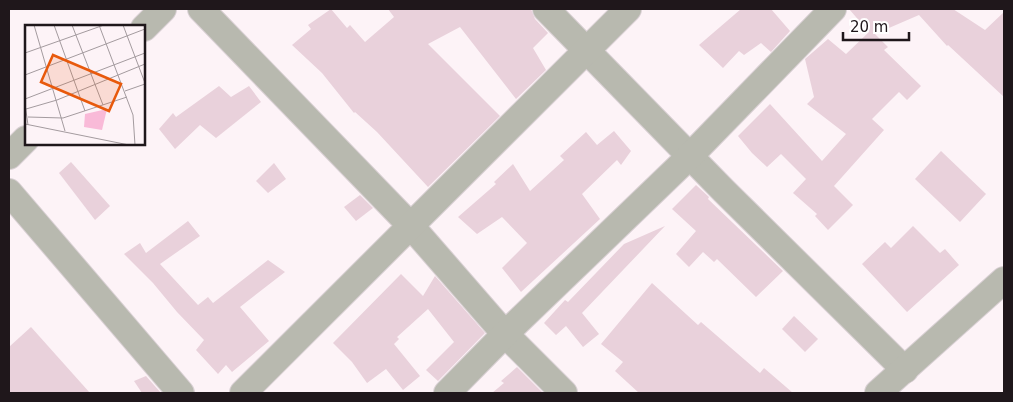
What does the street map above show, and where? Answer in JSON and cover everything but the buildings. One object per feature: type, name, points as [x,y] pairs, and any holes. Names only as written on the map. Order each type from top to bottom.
[{"type":"street","points":[[145,27],[163,9]]},
{"type":"street","points":[[201,9],[410,226],[505,334],[564,393]]},
{"type":"street","points":[[546,9],[690,156],[905,370]]},
{"type":"street","points":[[243,393],[628,9]]},
{"type":"street","points":[[447,393],[505,334],[690,156],[833,9]]},
{"type":"street","points":[[9,156],[25,140]]},
{"type":"street","points":[[9,192],[181,393]]},
{"type":"street","points":[[878,393],[1004,280]]}]
